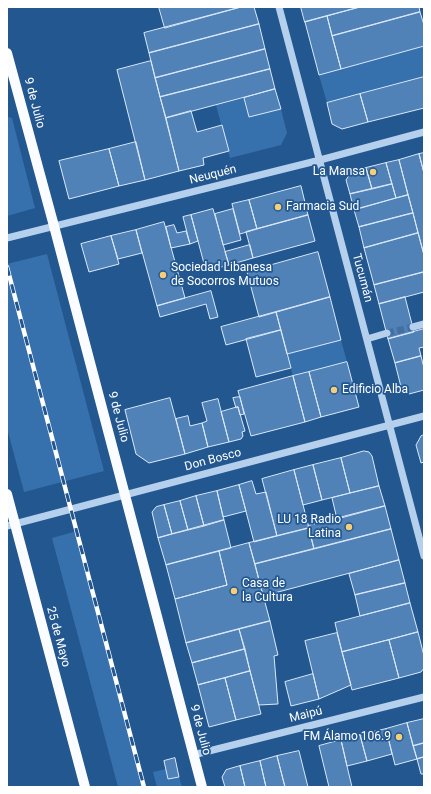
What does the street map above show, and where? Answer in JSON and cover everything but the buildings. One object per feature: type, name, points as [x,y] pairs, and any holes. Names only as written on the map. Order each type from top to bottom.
[{"type":"main road","name":"9 de Julio","points":[[7,53],[202,787]]},
{"type":"main road","name":"25 de Mayo","points":[[7,494],[11,525],[82,786]]},
{"type":"street","name":"Tucumán","points":[[279,7],[424,556]]},
{"type":"street","name":"Neuquén","points":[[7,238],[320,160],[424,132]]},
{"type":"street","points":[[413,326],[424,324]]},
{"type":"street","points":[[367,339],[387,334]]},
{"type":"street","name":"Don Bosco","points":[[11,525],[424,416]]},
{"type":"street","name":"Maipú","points":[[194,755],[424,697]]},
{"type":"shaded area","points":[[424,46],[424,77],[327,103],[319,75]]},
{"type":"shaded area","points":[[244,98],[249,117],[281,109],[287,133],[281,145],[230,158],[216,105]]},
{"type":"shaded area","points":[[7,117],[12,118],[35,208],[7,216]]},
{"type":"shaded area","points":[[47,254],[104,471],[24,492],[7,428],[7,264]]},
{"type":"shaded area","points":[[341,340],[347,362],[293,376],[287,354]]},
{"type":"shaded area","points":[[77,531],[145,787],[118,787],[52,538]]},
{"type":"shaded area","points":[[166,769],[168,779],[179,777],[182,787],[157,787],[153,772]]},
{"type":"tunnel","points":[[387,333],[413,327]]},
{"type":"railway","points":[[7,267],[144,787]]},
{"type":"place","name":"La Mansa","points":[[373,172]]},
{"type":"place","name":"Farmacia Sud","points":[[278,207]]},
{"type":"place","name":"Sociedad Libanesa de Socorros Mutuos","points":[[163,275]]},
{"type":"place","name":"Edificio Alba","points":[[334,390]]},
{"type":"place","name":"LU 18 Radio Latina","points":[[349,527]]},
{"type":"place","name":"Casa de la Cultura","points":[[234,591]]},
{"type":"place","name":"FM Álamo 106.9","points":[[399,737]]}]
